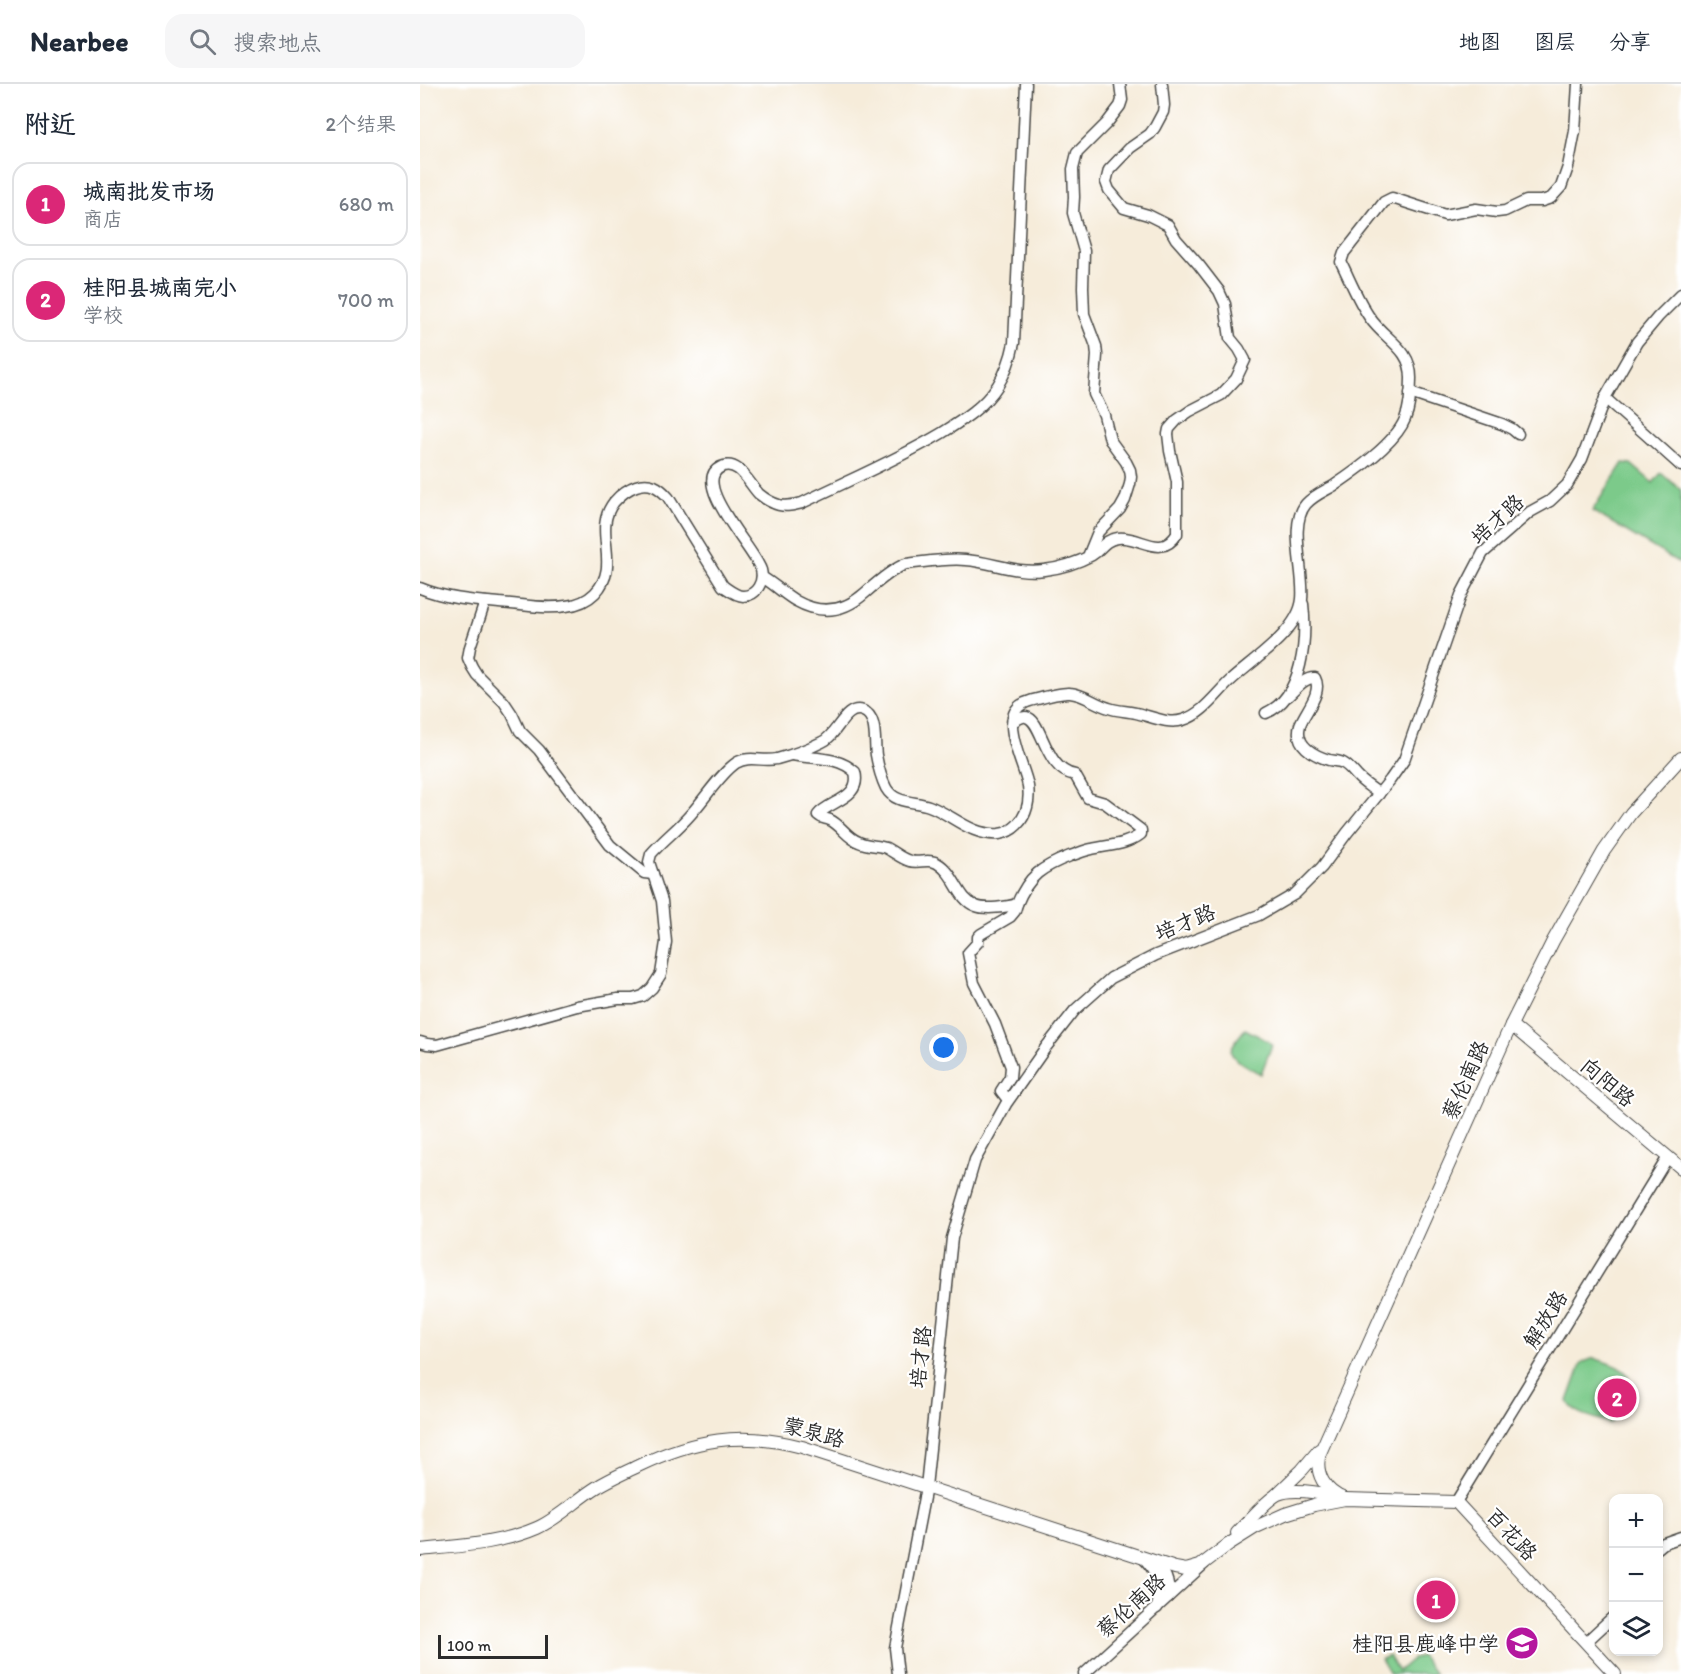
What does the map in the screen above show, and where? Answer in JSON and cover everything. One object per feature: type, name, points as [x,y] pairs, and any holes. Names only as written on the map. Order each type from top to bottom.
[{"type":"main road","name":"蔡伦南路","points":[[1345,1499],[1330,1490],[1320,1476],[1318,1458],[1510,1025],[1552,941],[1604,851],[1631,813],[1681,758]]},
{"type":"main road","name":"向阳路","points":[[1510,1025],[1681,1167]]},
{"type":"main road","name":"蒙泉路","points":[[420,1550],[489,1542],[527,1532],[555,1518],[592,1491],[620,1475],[676,1449],[716,1440],[759,1439],[788,1443],[1175,1568],[1186,1570],[1204,1564]]},
{"type":"main road","name":"蔡伦南路","points":[[1274,1497],[1308,1463],[1325,1442]]},
{"type":"main road","name":"百花路","points":[[1274,1497],[1282,1492],[1290,1492],[1321,1493],[1345,1499],[1456,1502],[1615,1674]]},
{"type":"main road","points":[[1204,1564],[1274,1497]]},
{"type":"main road","name":"百花路","points":[[1204,1564],[1242,1536],[1270,1520],[1300,1509],[1345,1499]]},
{"type":"street","points":[[420,588],[450,598],[555,607],[568,606],[587,599],[606,577],[608,559],[605,525],[612,505],[627,489],[648,483],[662,490],[668,497],[723,586],[743,596],[753,593],[759,588],[761,570],[756,558],[712,489],[711,481],[714,472],[720,467],[736,468],[747,477],[758,493],[769,501],[790,506],[802,503],[909,452],[963,420],[987,399],[997,386],[1006,371],[1014,343],[1026,84]]},
{"type":"street","points":[[762,577],[798,602],[820,609],[831,609],[847,607],[900,566],[906,564],[966,560],[1028,572],[1076,562],[1095,553],[1101,545],[1111,539],[1124,537],[1153,546],[1161,546],[1173,539],[1177,534],[1178,482],[1170,451],[1169,429],[1190,411],[1221,395],[1236,379],[1245,360],[1230,338],[1225,304],[1218,291],[1176,239],[1168,225],[1148,215],[1124,208],[1109,190],[1106,182],[1108,170],[1155,127],[1163,112],[1162,84]]},
{"type":"street","points":[[1288,696],[1301,659],[1304,613],[1298,529],[1300,513],[1315,496],[1345,478],[1393,439],[1405,420],[1410,393],[1409,362],[1370,319],[1341,262],[1344,253],[1384,202],[1392,198],[1445,215],[1476,209],[1505,211],[1526,201],[1542,201],[1551,198],[1561,187],[1568,167],[1575,131],[1578,84]]},
{"type":"street","points":[[1088,556],[1098,532],[1120,509],[1125,500],[1131,477],[1126,462],[1110,440],[1104,415],[1094,394],[1097,355],[1084,314],[1084,251],[1073,213],[1073,169],[1077,153],[1107,123],[1120,106],[1123,87]]},
{"type":"street","name":"培才路","points":[[898,1674],[895,1648],[926,1487],[952,1238],[975,1160],[1008,1100],[1075,1010],[1111,978],[1156,955],[1259,915],[1295,894],[1322,867],[1404,760],[1461,595],[1483,553],[1530,512],[1550,501],[1567,485],[1582,459],[1605,398],[1636,342],[1681,294]]},
{"type":"street","points":[[1410,393],[1502,424],[1518,434]]},
{"type":"street","points":[[1605,398],[1681,466]]},
{"type":"street","points":[[420,1042],[437,1044],[578,1006],[643,996],[652,988],[661,974],[666,942],[662,901],[649,862],[651,854],[692,813],[734,765],[749,758],[772,760],[826,741],[851,712],[864,711],[873,723],[878,766],[888,792],[894,797],[927,805],[966,827],[981,832],[999,834],[1011,831],[1021,821],[1029,797],[1028,784],[1013,736],[1012,717],[1018,706],[1062,692],[1074,693],[1108,708],[1172,722],[1184,720],[1197,713],[1212,700],[1227,683],[1260,657],[1285,632],[1300,609],[1302,598]]},
{"type":"street","points":[[485,602],[470,647],[468,658],[472,667],[504,702],[520,731],[543,756],[605,839],[633,866],[644,873],[653,874]]},
{"type":"street","points":[[1266,713],[1273,710],[1306,680],[1311,677],[1316,678],[1318,687],[1316,694],[1300,725],[1298,735],[1300,742],[1326,759],[1344,764],[1379,794]]},
{"type":"street","points":[[1008,1100],[1001,1091],[1010,1077],[1011,1067],[995,1024],[974,983],[968,953],[978,942],[981,934],[1013,914],[1020,894],[1041,869],[1089,849],[1113,845],[1141,834],[1141,830],[1105,803],[1088,798],[1075,775],[1062,771],[1054,762],[1036,726],[1029,718],[1024,716],[1013,721]]},
{"type":"street","points":[[790,755],[837,762],[855,771],[856,781],[848,794],[841,801],[820,811],[818,815],[820,818],[830,820],[857,842],[885,848],[907,861],[932,861],[938,864],[950,874],[964,898],[977,907],[1017,904]]},
{"type":"street","name":"解放路","points":[[1456,1502],[1668,1157]]},
{"type":"street","points":[[1663,1544],[1681,1537]]},
{"type":"street","points":[[1147,1559],[1160,1568],[1166,1577],[1168,1597]]},
{"type":"street","points":[[1147,1559],[1157,1579],[1159,1591],[1157,1608]]},
{"type":"street","name":"蔡伦南路","points":[[1084,1674],[1204,1564]]},
{"type":"street","points":[[1586,1642],[1609,1621]]},
{"type":"green space","points":[[1623,463],[1631,464],[1653,483],[1661,473],[1681,490],[1681,564],[1592,511]]},
{"type":"green space","points":[[1245,1029],[1272,1045],[1261,1074],[1243,1064],[1231,1053],[1233,1045]]},
{"type":"green space","points":[[1594,1358],[1619,1368],[1629,1378],[1620,1409],[1610,1423],[1580,1413],[1568,1401],[1581,1365]]},
{"type":"green space","points":[[1389,1656],[1398,1671],[1412,1659],[1421,1656],[1435,1674],[1390,1674],[1381,1659]]},
{"type":"place","name":"桂阳县城南完小","points":[[1617,1398]]},
{"type":"place","name":"城南批发市场","points":[[1436,1600]]},
{"type":"place","name":"桂阳县鹿峰中学","points":[[1522,1643]]}]
